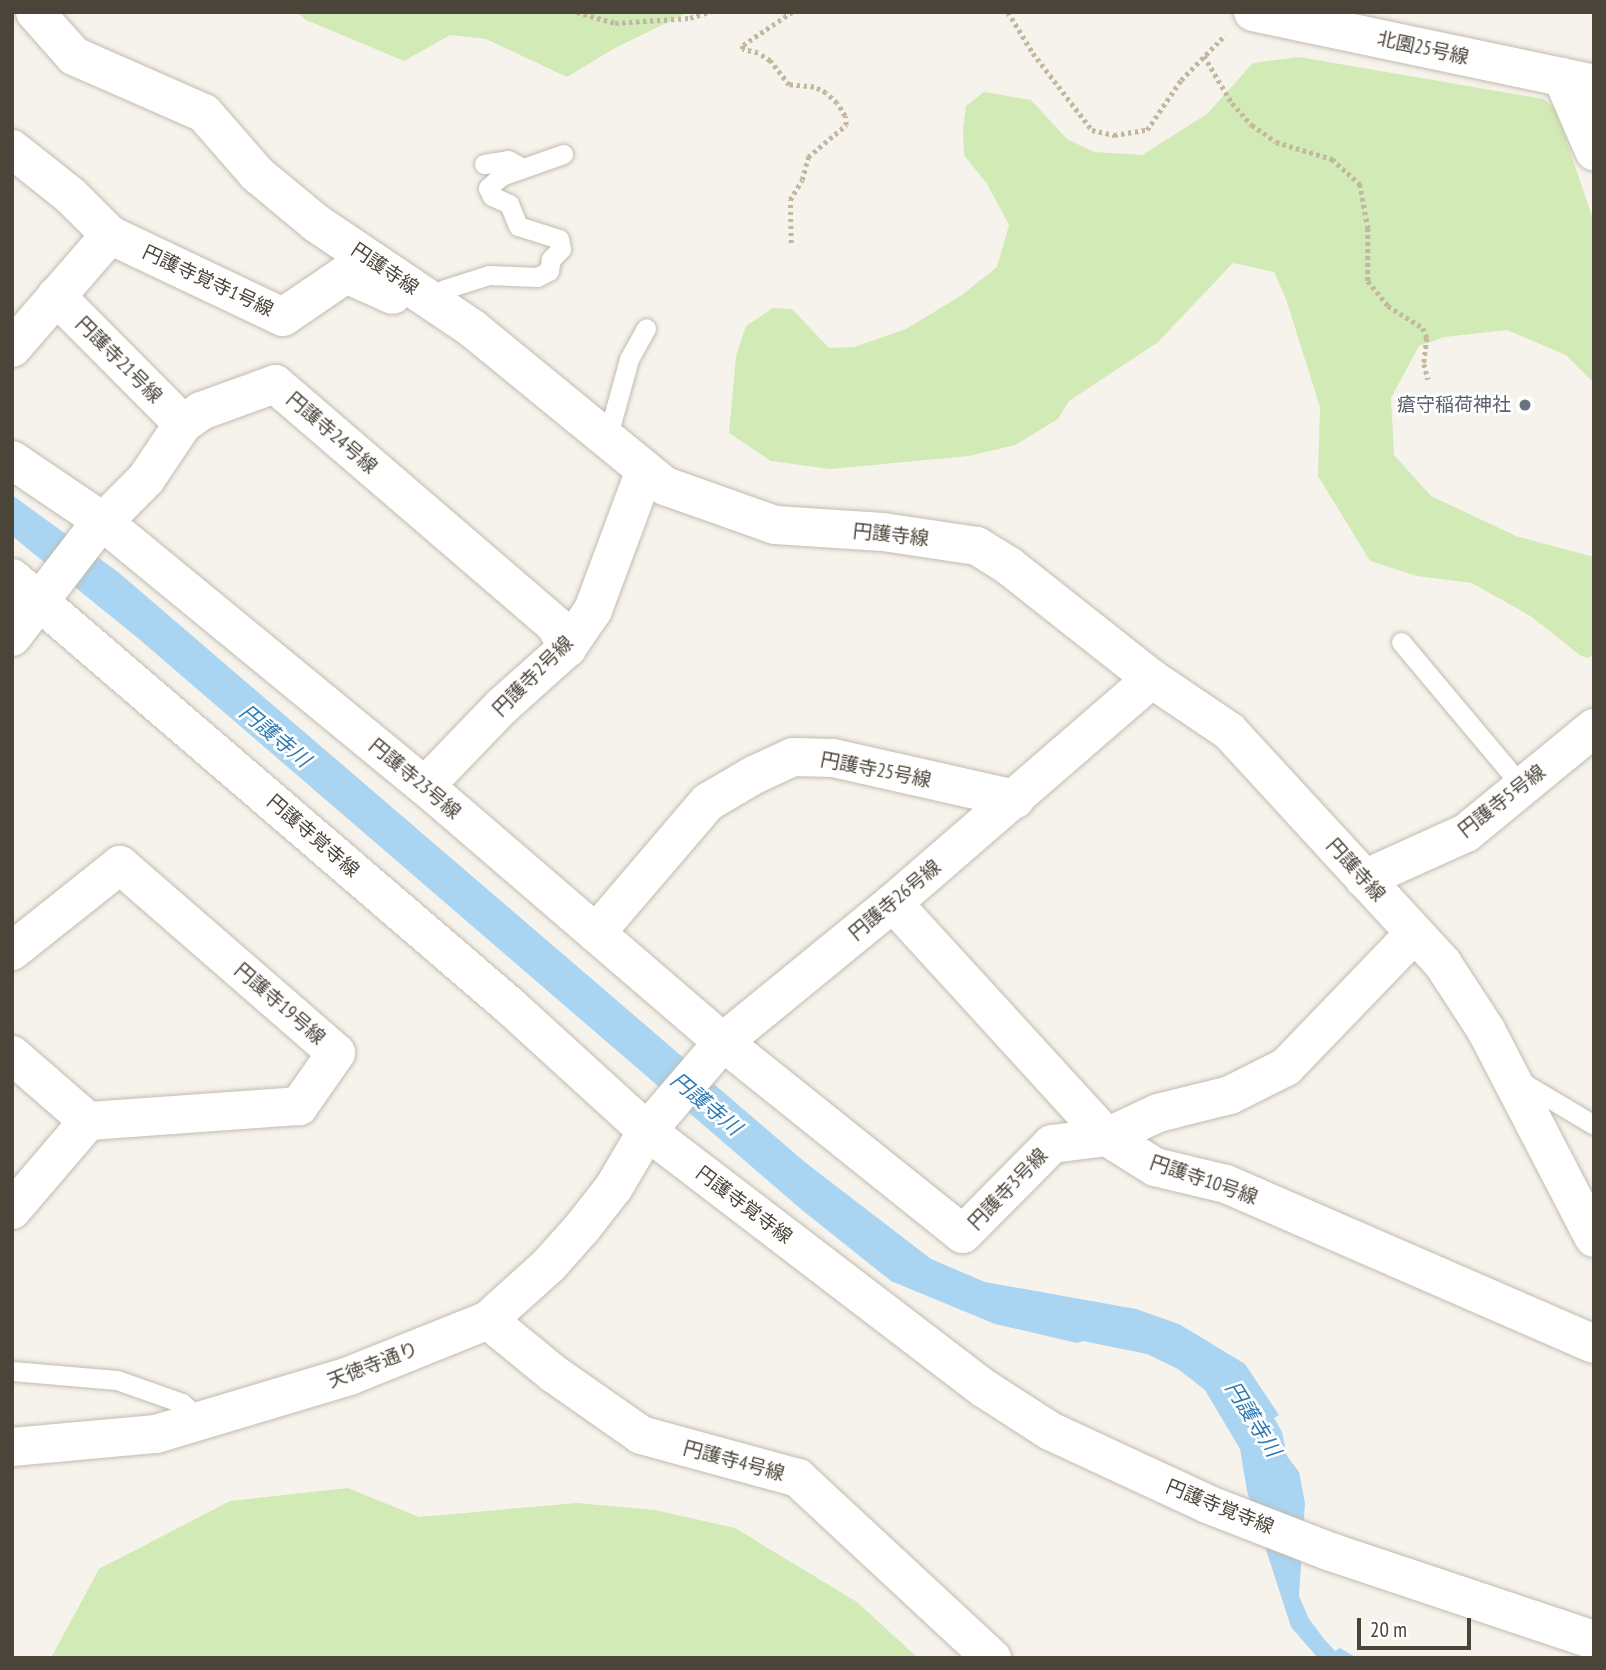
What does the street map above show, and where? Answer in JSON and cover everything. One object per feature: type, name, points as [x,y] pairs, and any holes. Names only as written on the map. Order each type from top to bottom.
[{"type":"street","name":"円護寺線","points":[[35,12],[74,56],[204,113],[257,174],[316,223],[473,329],[665,486],[775,525],[883,532],[978,546],[1009,566],[1152,679],[1229,730],[1443,964],[1511,1076],[1594,1238]]},
{"type":"street","name":"北園25号線","points":[[1241,22],[1300,18],[1578,81]]},
{"type":"street","points":[[1578,81],[1594,151]]},
{"type":"street","name":"円護寺覚寺1号線","points":[[12,149],[71,196],[110,234],[283,317],[345,274],[393,295],[425,297]]},
{"type":"street","points":[[12,348],[110,234]]},
{"type":"street","name":"円護寺21号線","points":[[55,296],[183,424]]},
{"type":"street","name":"円護寺24号線","points":[[12,638],[97,527],[146,479],[183,424],[201,411],[275,384],[556,626],[567,648]]},
{"type":"street","name":"円護寺23号線","points":[[12,460],[425,786],[596,933],[713,1053]]},
{"type":"street","name":"円護寺2号線","points":[[425,786],[501,707],[567,648],[593,610],[645,470]]},
{"type":"street","name":"円護寺覚寺線","points":[[12,578],[48,593],[510,1006],[656,1120],[985,1389],[1049,1431],[1208,1504],[1331,1552],[1594,1640]]},
{"type":"street","name":"円護寺26号線","points":[[656,1120],[713,1053],[893,903],[1152,679]]},
{"type":"street","name":"円護寺5号線","points":[[1364,879],[1466,833],[1594,727]]},
{"type":"street","name":"円護寺25号線","points":[[596,933],[708,802],[754,775],[793,757],[833,758],[1015,799]]},
{"type":"street","name":"円護寺19号線","points":[[12,951],[120,865],[336,1053],[299,1107],[88,1121]]},
{"type":"street","name":"円護寺10号線","points":[[893,903],[1107,1137],[1155,1167],[1226,1184],[1594,1344]]},
{"type":"street","name":"円護寺3号線","points":[[713,1053],[963,1234],[1052,1144],[1107,1137],[1158,1113],[1230,1095],[1286,1067],[1414,934]]},
{"type":"street","points":[[12,1055],[88,1121],[12,1210]]},
{"type":"street","name":"天徳寺通り","points":[[12,1447],[156,1434],[349,1376],[488,1320],[549,1265],[582,1228],[614,1187],[656,1120]]},
{"type":"street","name":"円護寺4号線","points":[[488,1320],[554,1374],[640,1435],[798,1478],[992,1658]]},
{"type":"lane","points":[[425,297],[489,275],[537,278],[549,271],[551,259],[561,249],[559,239],[518,226],[509,204],[492,196],[488,188],[500,176],[563,154]]},
{"type":"lane","points":[[484,164],[508,160],[521,167]]},
{"type":"lane","points":[[607,439],[629,359],[646,328]]},
{"type":"lane","points":[[1401,642],[1521,786]]},
{"type":"lane","points":[[1458,986],[1470,979],[1494,1013]]},
{"type":"lane","points":[[1511,1076],[1594,1125]]},
{"type":"lane","points":[[12,1371],[117,1380],[182,1403],[201,1420]]},
{"type":"path","points":[[577,12],[615,23],[690,18],[709,12]]},
{"type":"path","points":[[791,243],[790,200],[802,180],[808,157],[846,125],[845,116],[837,103],[826,93],[814,87],[789,85],[770,61],[758,53],[743,49],[743,45],[792,12]]},
{"type":"path","points":[[1008,12],[1033,53],[1092,130],[1114,135],[1147,130],[1181,80],[1241,22]]},
{"type":"path","points":[[1205,56],[1232,103],[1252,125],[1276,142],[1332,159],[1360,184],[1368,228],[1368,281],[1388,306],[1423,328],[1427,338],[1424,363],[1428,379]]},
{"type":"green space","points":[[297,12],[689,12],[613,49],[567,77],[486,39],[450,35],[404,61],[306,20]]},
{"type":"green space","points":[[1299,57],[1544,99],[1556,110],[1594,222],[1594,383],[1566,355],[1507,330],[1445,337],[1419,346],[1391,398],[1394,455],[1431,496],[1516,536],[1594,557],[1594,653],[1589,658],[1581,656],[1532,617],[1472,583],[1417,576],[1370,561],[1318,476],[1320,407],[1286,299],[1274,272],[1233,263],[1158,342],[1069,401],[1058,419],[1015,445],[969,456],[830,469],[771,461],[729,433],[736,356],[746,326],[773,308],[792,309],[829,348],[854,347],[906,329],[962,295],[997,267],[1009,225],[987,184],[964,155],[963,128],[966,106],[984,92],[1031,100],[1067,139],[1094,152],[1142,155],[1207,114],[1253,63]]},
{"type":"green space","points":[[348,1488],[419,1517],[577,1503],[655,1510],[735,1528],[857,1602],[918,1658],[51,1658],[99,1569],[230,1501]]},
{"type":"water","name":"円護寺川","points":[[12,495],[118,572],[806,1163],[931,1259],[985,1282],[1136,1309],[1179,1324],[1245,1364],[1279,1415],[1274,1418],[1282,1432],[1287,1456],[1299,1472],[1305,1503],[1299,1596],[1309,1619],[1335,1651],[1340,1648],[1357,1658],[1318,1658],[1291,1627],[1247,1491],[1240,1449],[1205,1390],[1178,1369],[1147,1354],[1083,1341],[1077,1343],[995,1324],[891,1281],[802,1210],[139,639],[12,536]]},
{"type":"place","name":"瘡守稲荷神社","points":[[1525,405]]}]
